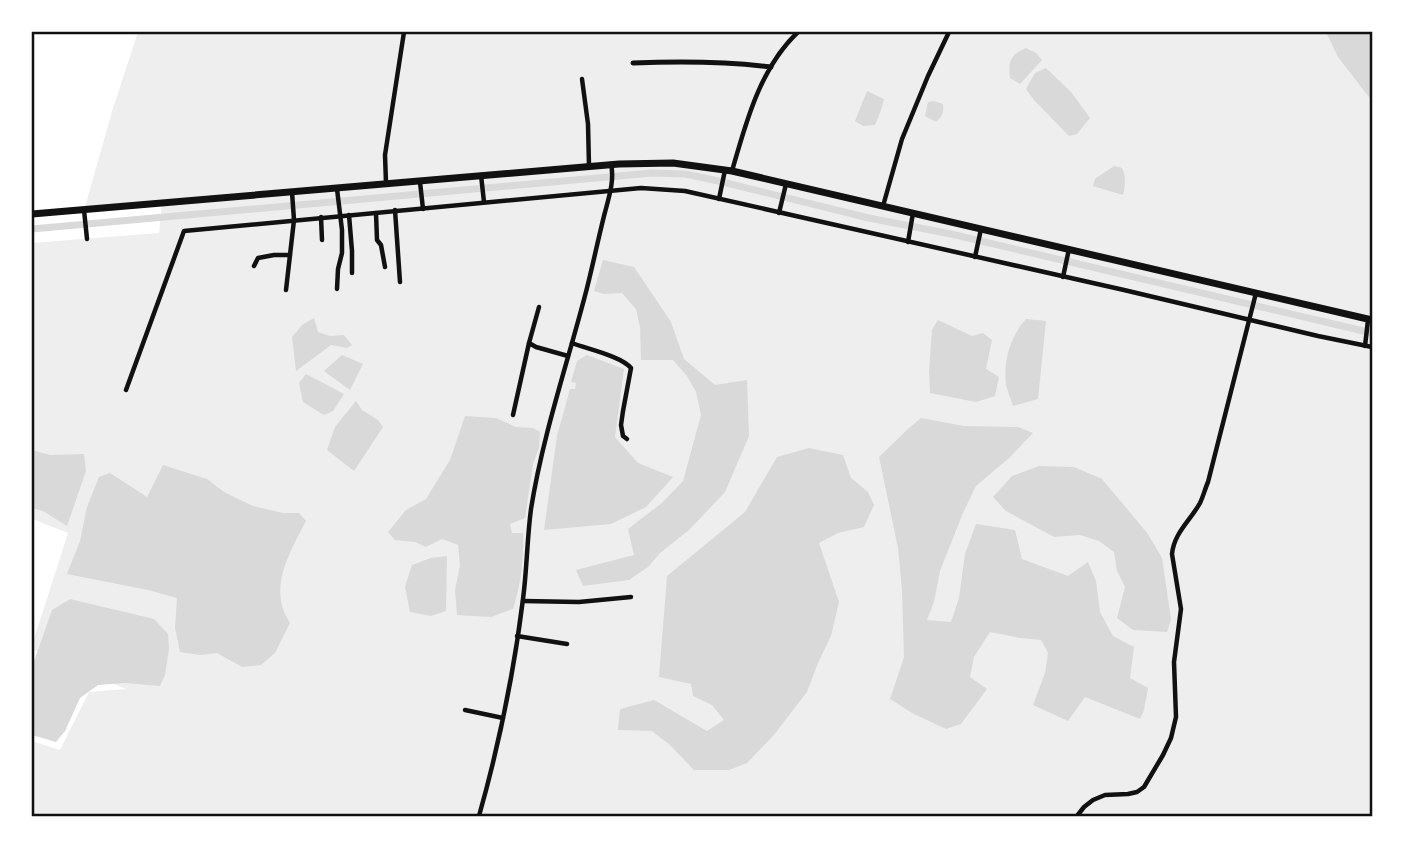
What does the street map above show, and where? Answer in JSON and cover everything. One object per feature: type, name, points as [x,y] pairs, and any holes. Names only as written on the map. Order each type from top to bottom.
[{"type":"main road","points":[[32,214],[84,214],[337,188],[386,184],[421,185],[481,175],[589,166],[612,168],[673,163],[729,170],[785,188],[883,206],[1256,293],[1370,323]]},
{"type":"street","points":[[386,184],[385,155],[404,32]]},
{"type":"street","points":[[719,199],[753,104],[771,67],[798,32]]},
{"type":"street","points":[[883,206],[902,139],[949,32]]},
{"type":"street","points":[[633,63],[697,61],[771,67]]},
{"type":"street","points":[[582,79],[588,124],[589,166]]},
{"type":"street","points":[[479,817],[502,718],[517,636],[536,485],[610,192],[612,168]]},
{"type":"street","points":[[481,175],[484,202]]},
{"type":"street","points":[[421,185],[423,206]]},
{"type":"street","points":[[337,188],[342,253],[337,289]]},
{"type":"street","points":[[779,213],[785,188]]},
{"type":"street","points":[[127,390],[184,231],[294,217],[376,213],[423,206],[625,189],[685,191],[908,242],[976,254],[1063,277],[1366,343],[1373,347]]},
{"type":"street","points":[[286,290],[294,217],[292,192]]},
{"type":"street","points":[[395,211],[400,282]]},
{"type":"street","points":[[376,213],[377,240],[381,245],[384,267]]},
{"type":"street","points":[[908,242],[913,213]]},
{"type":"street","points":[[84,214],[87,239]]},
{"type":"street","points":[[348,215],[352,273]]},
{"type":"street","points":[[321,217],[322,240]]},
{"type":"street","points":[[976,254],[981,229]]},
{"type":"street","points":[[1063,277],[1069,249]]},
{"type":"street","points":[[254,266],[258,258],[290,255]]},
{"type":"street","points":[[1077,817],[1093,800],[1105,795],[1137,792],[1143,787],[1171,738],[1176,717],[1174,662],[1181,609],[1173,546],[1201,502],[1208,482],[1256,293]]},
{"type":"street","points":[[513,415],[539,307]]},
{"type":"street","points":[[1366,343],[1370,323]]},
{"type":"street","points":[[529,343],[568,356]]},
{"type":"street","points":[[572,343],[620,360],[631,368],[621,425],[622,436],[627,439]]},
{"type":"street","points":[[523,601],[579,602],[631,597]]},
{"type":"street","points":[[517,636],[567,644]]},
{"type":"street","points":[[465,710],[502,718]]},
{"type":"shaded area","points":[[138,32],[1372,32],[1372,816],[32,816],[32,741],[60,750],[89,692],[126,689],[32,649],[68,533],[32,519],[32,243],[159,233],[162,204],[84,210]]},
{"type":"shaded area","points":[[1326,32],[1372,32],[1372,101],[1338,57]]},
{"type":"shaded area","points":[[1026,48],[1042,60],[1020,84],[1010,78],[1009,67],[1013,56]]},
{"type":"shaded area","points":[[1046,68],[1071,92],[1090,118],[1077,134],[1069,136],[1026,89],[1035,73]]},
{"type":"shaded area","points":[[867,91],[884,99],[875,125],[863,126],[855,121]]},
{"type":"shaded area","points":[[928,102],[943,104],[942,114],[936,122],[925,116]]},
{"type":"shaded area","points":[[1114,166],[1121,168],[1124,173],[1123,195],[1093,186],[1095,179]]},
{"type":"shaded area","points":[[603,260],[634,267],[671,322],[684,359],[715,385],[747,380],[749,436],[725,492],[689,530],[660,553],[648,567],[629,580],[583,586],[576,570],[634,555],[628,529],[663,502],[683,481],[701,415],[696,392],[673,360],[641,360],[640,327],[636,309],[622,293],[604,294],[594,291]]},
{"type":"shaded area","points":[[314,318],[318,332],[330,336],[344,335],[352,345],[347,348],[331,345],[296,371],[292,337],[302,325]]},
{"type":"shaded area","points":[[1026,319],[1046,321],[1038,399],[1013,406],[1006,384],[1007,358],[1012,341]]},
{"type":"shaded area","points":[[938,320],[972,336],[983,333],[992,340],[986,369],[999,377],[995,396],[976,402],[930,393],[932,330]]},
{"type":"shaded area","points":[[342,355],[363,364],[350,390],[324,371]]},
{"type":"shaded area","points":[[587,355],[624,369],[615,437],[638,463],[673,477],[646,507],[611,524],[544,530],[557,436],[570,389],[575,389],[576,383],[571,382],[577,361]]},
{"type":"shaded area","points":[[306,374],[344,394],[333,411],[324,415],[303,402],[299,383]]},
{"type":"shaded area","points":[[356,401],[362,410],[378,420],[383,427],[354,471],[327,450],[335,427]]},
{"type":"shaded area","points":[[465,416],[496,418],[516,427],[533,428],[540,432],[525,518],[510,524],[512,533],[523,533],[516,600],[513,609],[491,617],[457,615],[455,590],[460,566],[458,545],[442,539],[426,547],[415,542],[395,540],[388,532],[406,510],[426,499],[450,460]]},
{"type":"shaded area","points":[[921,418],[964,426],[1018,427],[1033,433],[976,486],[940,571],[934,602],[927,620],[951,622],[959,598],[965,554],[976,524],[1015,530],[1022,559],[1068,576],[1088,562],[1096,581],[1100,612],[1113,636],[1134,647],[1130,678],[1148,688],[1140,719],[1085,697],[1068,721],[1033,705],[1045,673],[1048,653],[1041,640],[990,632],[974,657],[970,677],[987,689],[961,724],[946,729],[890,699],[904,657],[902,590],[898,548],[879,457]]},
{"type":"shaded area","points":[[809,448],[843,455],[851,478],[868,492],[874,505],[864,527],[838,533],[819,543],[839,602],[831,636],[807,692],[773,736],[747,763],[729,770],[694,770],[652,731],[618,730],[620,709],[654,700],[707,731],[724,720],[712,705],[693,696],[691,684],[659,677],[667,576],[745,512],[777,457]]},
{"type":"shaded area","points":[[32,450],[50,455],[84,454],[86,471],[67,526],[43,511],[32,508]]},
{"type":"shaded area","points":[[163,465],[207,479],[224,492],[253,506],[283,513],[299,513],[306,521],[283,571],[281,597],[283,610],[290,623],[275,653],[261,665],[242,667],[217,653],[200,655],[180,652],[175,628],[177,598],[67,574],[99,477],[110,473],[147,497]]},
{"type":"shaded area","points":[[1039,466],[1074,467],[1102,479],[1148,534],[1162,558],[1171,619],[1167,632],[1133,630],[1117,618],[1125,587],[1117,571],[1114,552],[1099,541],[1080,535],[1054,537],[1006,511],[993,497],[1012,476]]},
{"type":"shaded area","points":[[447,556],[446,611],[431,616],[410,612],[405,587],[412,565]]},
{"type":"shaded area","points":[[70,599],[154,619],[168,634],[169,649],[165,675],[160,686],[125,683],[98,685],[80,698],[65,731],[56,742],[32,735],[32,667],[52,610]]},
{"type":"waterway","points":[[32,229],[652,173],[685,174],[1372,333]]}]
